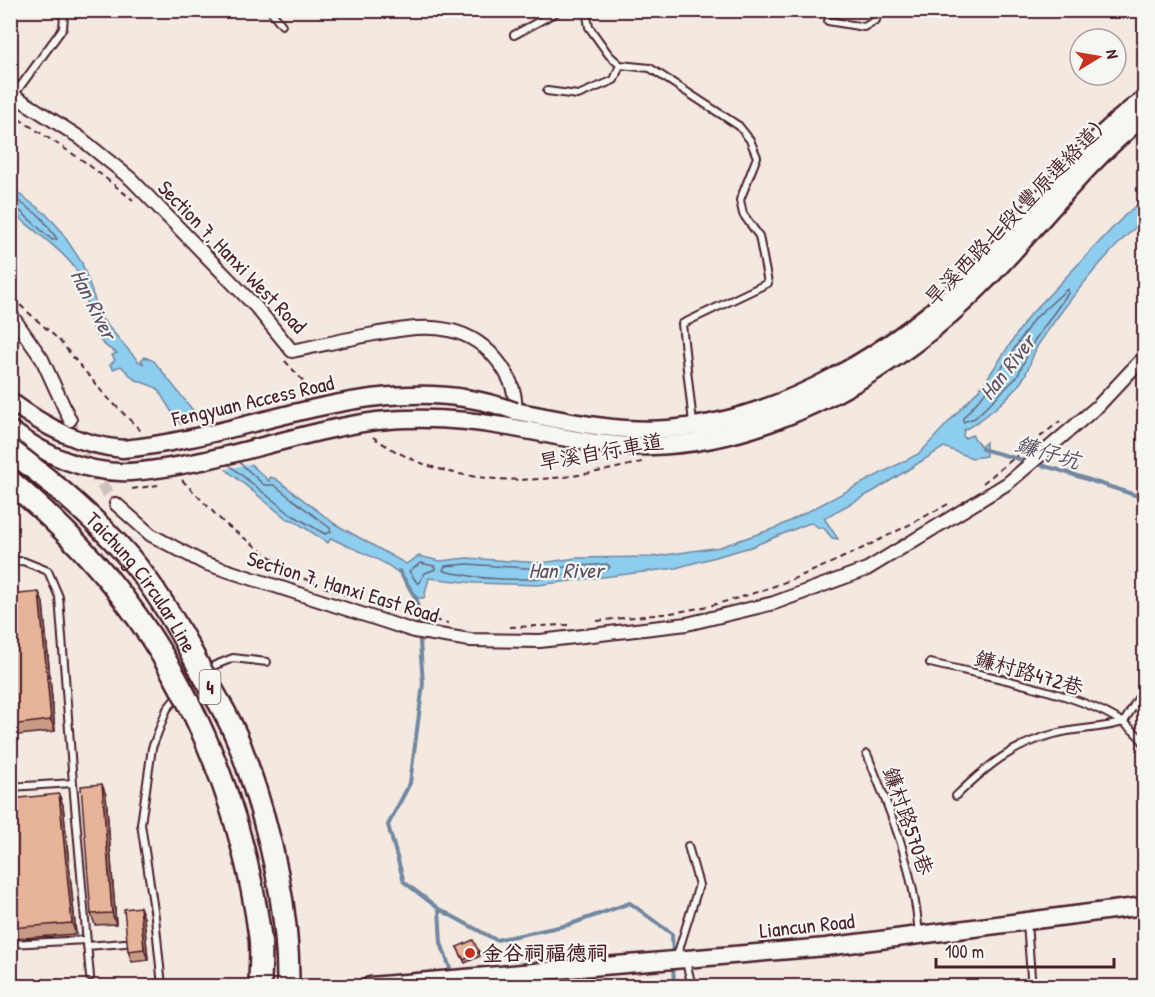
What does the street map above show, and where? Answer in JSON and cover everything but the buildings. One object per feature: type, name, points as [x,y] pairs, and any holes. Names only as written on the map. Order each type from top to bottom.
[{"type":"highway","name":"Taichung Circular Line","points":[[10,450],[86,512],[129,558],[170,615],[203,674],[242,750],[274,862],[288,964],[288,987]]},
{"type":"highway","name":"Taichung Circular Line","points":[[10,481],[74,541],[124,598],[177,680],[212,751],[248,865],[260,939],[260,987]]},
{"type":"street","name":"Section 7, Hanxi West Road","points":[[12,94],[79,137],[131,179],[256,307],[292,351],[409,327],[432,326],[449,329],[476,341],[499,363],[513,386],[512,419]]},
{"type":"street","name":"旱溪西路七段(豐原連絡道)","points":[[512,419],[603,428],[652,430],[693,426],[732,417],[791,396],[851,367],[897,338],[964,282],[1092,142],[1144,99]]},
{"type":"street","name":"旱溪西路七段(豐原連絡道)","points":[[512,419],[605,444],[669,445],[716,438],[756,426],[824,398],[864,377],[914,344],[964,303],[1100,155],[1144,117]]},
{"type":"street","points":[[15,309],[42,359],[70,420]]},
{"type":"street","name":"Section 7, Hanxi East Road","points":[[117,504],[151,535],[204,563],[414,631],[470,640],[540,641],[687,624],[774,603],[867,569],[958,516],[1008,483],[1100,405],[1141,352]]},
{"type":"street","name":"Fengyuan Access Road","points":[[10,401],[59,433],[99,446],[123,448],[186,440],[305,411],[384,396],[449,396],[486,401],[512,419]]},
{"type":"street","points":[[10,429],[53,456],[131,480],[189,463],[375,422],[454,418],[512,419]]},
{"type":"street","name":"Liancun Road","points":[[370,987],[473,983],[680,962],[1027,922],[1144,906]]},
{"type":"lane","points":[[12,94],[63,28],[64,16],[54,10]]},
{"type":"lane","points":[[270,10],[282,25]]},
{"type":"lane","points":[[514,35],[560,10]]},
{"type":"lane","points":[[586,10],[589,27],[609,55],[620,65],[650,68],[739,126],[750,140],[757,157],[740,200],[743,214],[759,236],[768,283],[682,324],[693,426]]},
{"type":"lane","points":[[828,21],[864,27],[876,20],[879,10]]},
{"type":"lane","points":[[547,92],[578,95],[614,80],[620,65]]},
{"type":"lane","points":[[10,562],[23,561],[48,571],[59,597],[90,977]]},
{"type":"lane","points":[[162,987],[155,917],[141,824],[152,748],[167,709],[185,687],[208,668],[233,658],[267,662]]},
{"type":"lane","name":"鐮村路472巷","points":[[930,663],[1065,696],[1124,723],[1144,743]]},
{"type":"lane","points":[[956,796],[993,761],[1025,744],[1055,733],[1124,723],[1144,688]]},
{"type":"lane","name":"鐮村路570巷","points":[[867,754],[902,843],[916,894],[920,934]]},
{"type":"lane","points":[[10,787],[73,783]]},
{"type":"lane","points":[[688,846],[699,885],[680,962],[692,987]]},
{"type":"lane","points":[[1027,922],[1031,977],[1029,987]]},
{"type":"lane","points":[[10,944],[125,943]]},
{"type":"path","points":[[10,113],[85,162],[135,201]]},
{"type":"path","points":[[15,309],[58,339],[104,394],[142,432]]},
{"type":"path","points":[[1141,352],[1144,340]]},
{"type":"path","points":[[281,356],[322,401]]},
{"type":"path","points":[[978,487],[1067,416]]},
{"type":"path","name":"旱溪自行車道","points":[[371,436],[416,460],[481,478],[524,481],[555,479],[587,475],[653,459]]},
{"type":"path","points":[[176,474],[225,524],[295,575],[353,598]]},
{"type":"path","points":[[131,480],[158,485]]},
{"type":"path","points":[[587,623],[684,611],[762,590],[806,573],[898,531],[958,499]]},
{"type":"path","points":[[402,614],[455,625]]},
{"type":"path","points":[[510,627],[577,624]]},
{"type":"water","name":"Han River","points":[[11,188],[45,213],[59,228],[82,263],[101,318],[138,361],[144,364],[141,360],[145,357],[154,361],[191,408],[269,481],[270,477],[276,479],[335,524],[406,564],[419,556],[440,561],[467,558],[541,563],[577,558],[651,557],[720,547],[778,527],[920,453],[983,385],[1028,317],[1126,214],[1144,199],[1144,220],[1103,261],[1062,311],[1037,346],[1025,375],[1012,393],[996,408],[964,430],[965,438],[972,435],[981,447],[986,442],[986,456],[972,458],[944,447],[874,491],[824,518],[838,539],[832,538],[823,527],[819,528],[812,523],[751,547],[676,568],[538,585],[474,583],[429,578],[424,598],[414,598],[403,577],[393,568],[331,538],[328,543],[293,520],[287,519],[218,463],[176,419],[157,388],[134,379],[121,366],[113,369],[110,365],[115,360],[112,355],[117,353],[97,337],[92,327],[85,293],[76,270],[55,247],[11,211]]},
{"type":"pier","points":[[207,420],[253,463],[222,470],[179,426]]},
{"type":"waterway","name":"鐮仔坑","points":[[982,449],[1059,470],[1144,498]]},
{"type":"waterway","points":[[399,571],[417,600],[423,684],[410,783],[388,825],[404,882],[439,909],[496,940],[568,925],[630,903],[672,934],[673,956]]},
{"type":"waterway","points":[[439,909],[441,943],[452,974]]},
{"type":"waterway","points":[[673,963],[674,986]]},
{"type":"tunnel","points":[[70,420],[84,461],[116,504]]},
{"type":"place","name":"金谷祠福德祠","points":[[470,953]]}]
